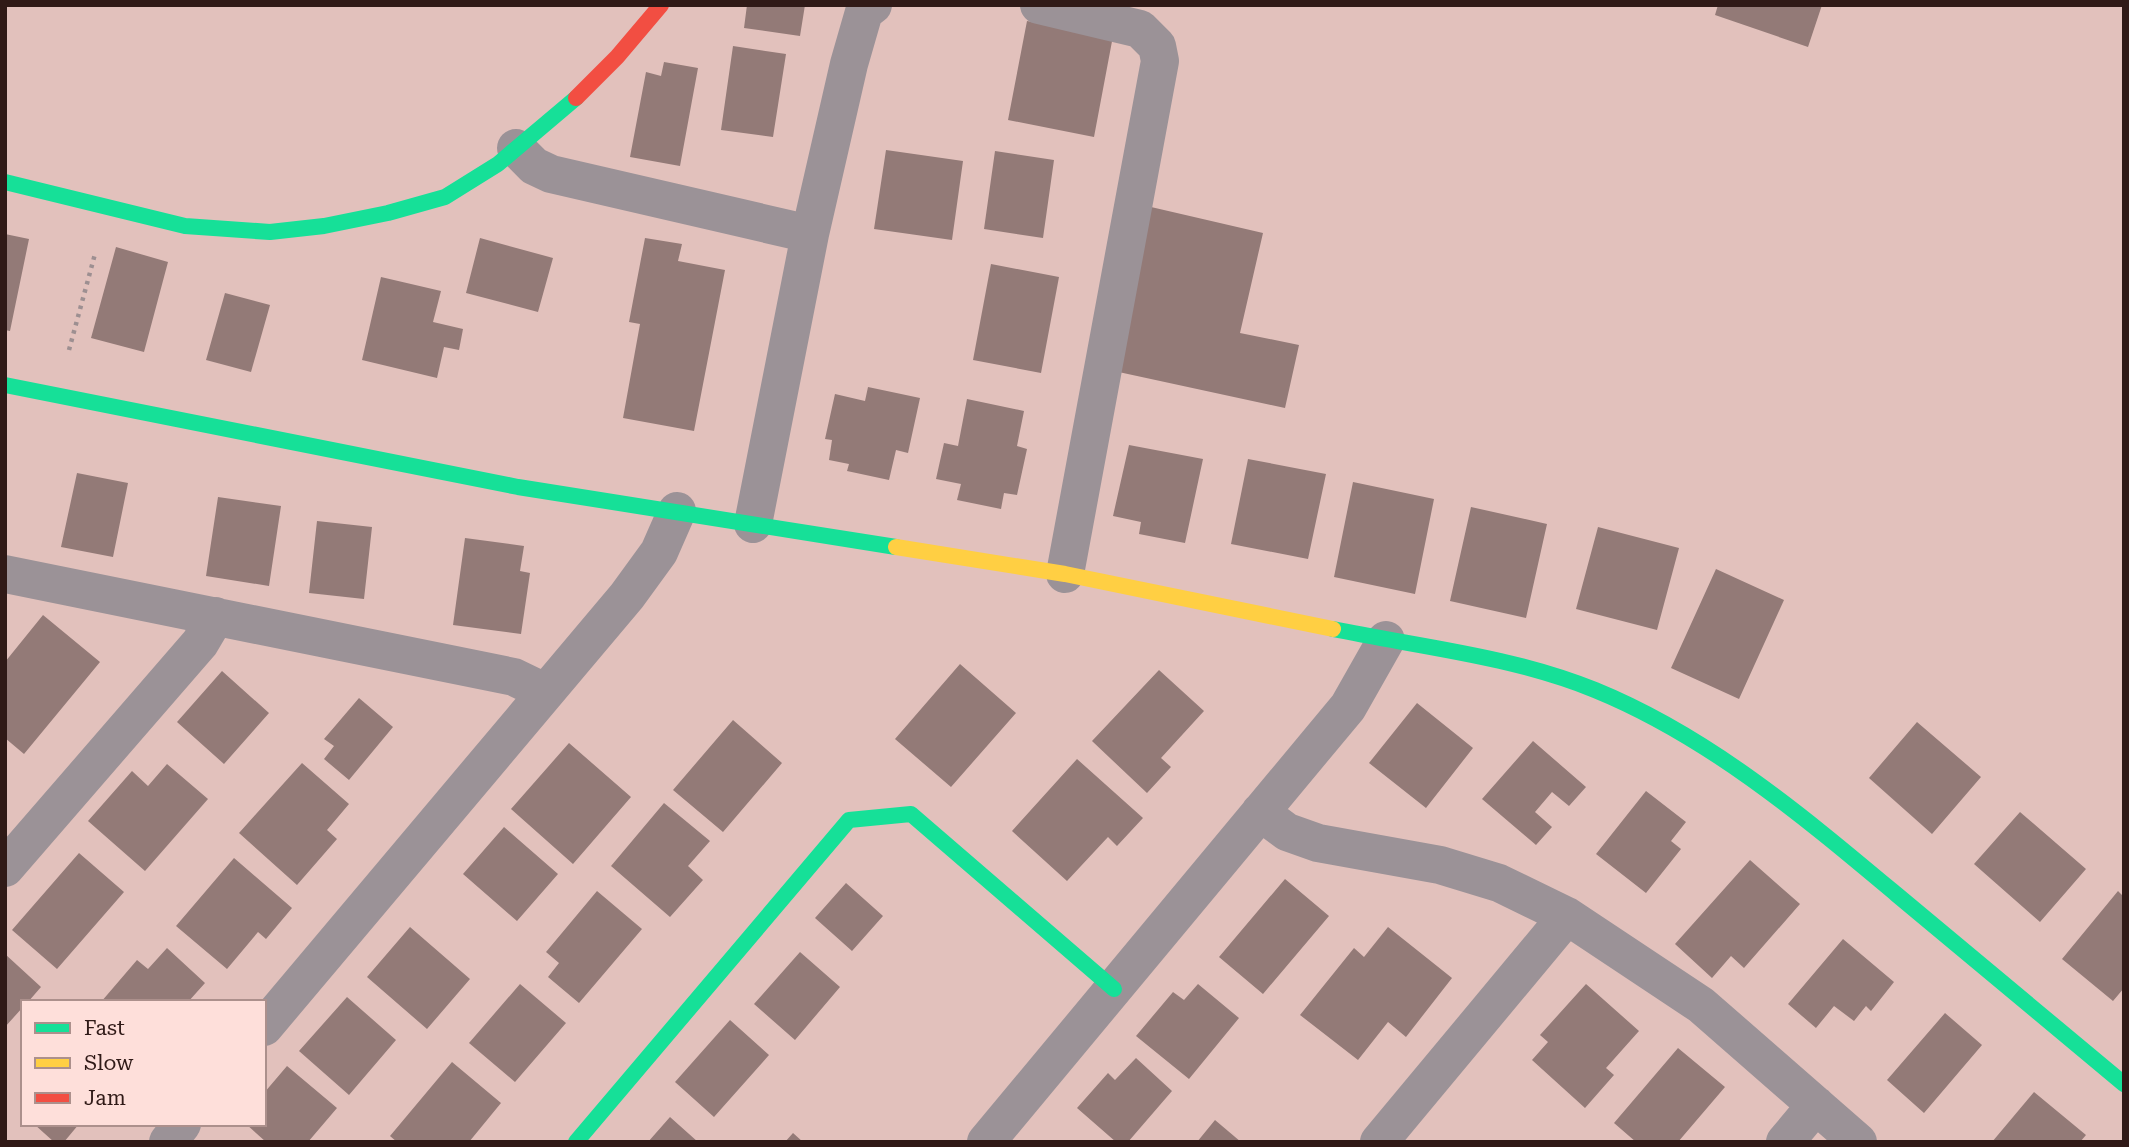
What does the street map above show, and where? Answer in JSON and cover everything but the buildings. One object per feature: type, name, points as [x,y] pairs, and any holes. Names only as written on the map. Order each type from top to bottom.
[{"type":"street","points":[[5,182],[185,226],[270,232],[324,226],[388,213],[444,197],[498,164],[592,82],[662,5]]},
{"type":"street","points":[[753,524],[810,234],[849,64],[864,12],[873,5]]},
{"type":"street","points":[[1038,5],[1140,29],[1157,46],[1160,61],[1066,574]]},
{"type":"street","points":[[516,148],[534,166],[551,174],[810,234]]},
{"type":"street","points":[[5,385],[518,487],[1066,574],[1386,640],[1426,644],[1570,680],[1652,716],[1768,790],[1843,849],[2124,1084]]},
{"type":"street","points":[[266,1025],[626,596],[659,552],[677,511]]},
{"type":"street","points":[[5,574],[514,677],[545,692]]},
{"type":"street","points":[[5,868],[200,643],[216,616]]},
{"type":"street","points":[[986,1142],[1348,706],[1386,640]]},
{"type":"street","points":[[1260,812],[1287,832],[1318,843],[1440,865],[1499,883],[1567,916],[1701,1005],[1858,1142]]},
{"type":"street","points":[[576,1142],[849,820],[911,814],[1114,989]]},
{"type":"street","points":[[1380,1142],[1567,916]]},
{"type":"street","points":[[1786,1142],[1816,1105]]},
{"type":"street","points":[[168,1142],[181,1126]]},
{"type":"path","points":[[57,395],[107,207]]},
{"type":"traffic: fast","points":[[5,182],[185,226],[270,232],[324,226],[388,213],[445,197],[498,164],[576,98]]},
{"type":"traffic: fast","points":[[5,385],[518,487],[896,547]]},
{"type":"traffic: fast","points":[[1333,629],[1466,653],[1563,678],[1637,709],[1677,730],[1753,780],[1826,836],[2124,1084]]},
{"type":"traffic: fast","points":[[576,1142],[849,820],[911,814],[1114,989]]},
{"type":"traffic: slow","points":[[896,547],[1065,574],[1333,629]]},
{"type":"traffic: jam","points":[[576,98],[617,57],[661,5]]}]
